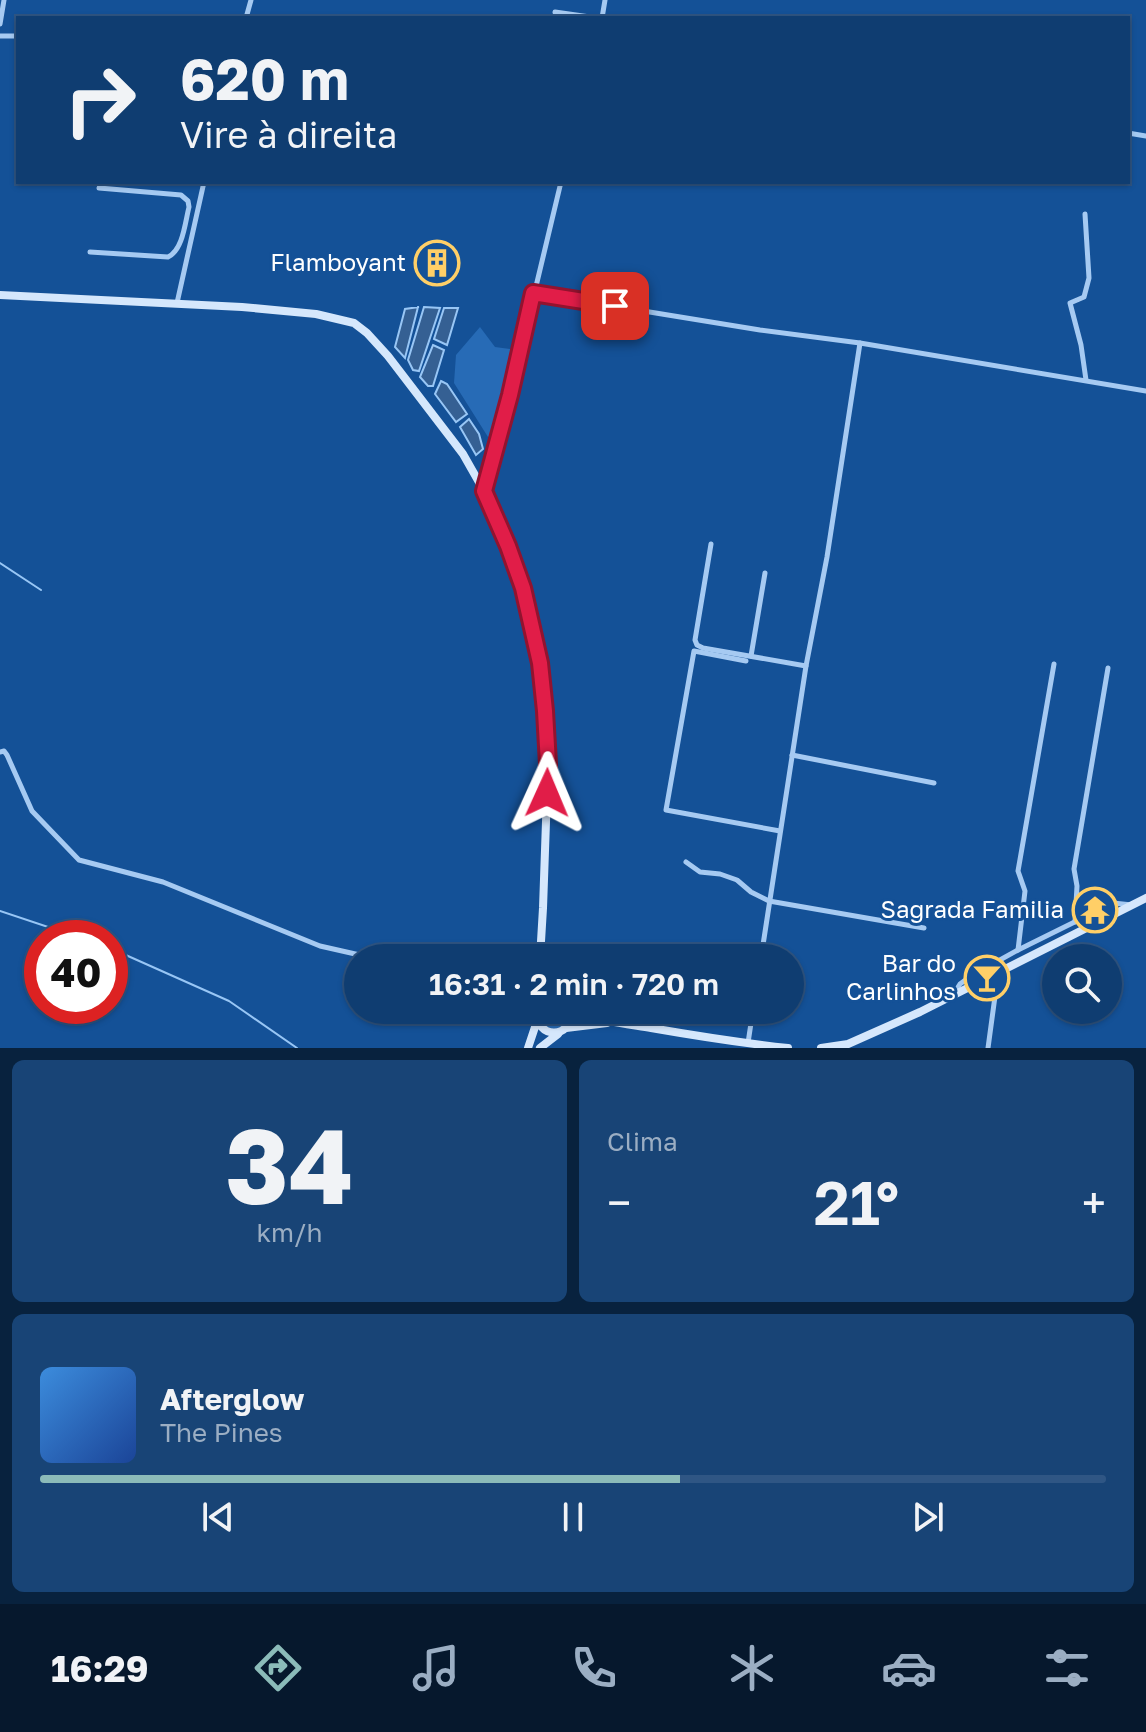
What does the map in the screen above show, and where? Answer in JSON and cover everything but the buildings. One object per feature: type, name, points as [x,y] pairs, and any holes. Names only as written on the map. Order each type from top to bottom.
[{"type":"street","points":[[0,24],[4,0]]},
{"type":"street","points":[[555,12],[585,16]]},
{"type":"street","points":[[176,304],[204,184]]},
{"type":"street","points":[[484,491],[560,184]]},
{"type":"street","points":[[90,252],[174,255],[189,207],[188,201],[181,195],[99,188]]},
{"type":"street","points":[[1085,214],[1089,278],[1084,297],[1070,303],[1086,380]]},
{"type":"street","points":[[184,226],[194,228]]},
{"type":"street","points":[[533,293],[1146,391]]},
{"type":"street","points":[[0,295],[316,314],[346,320],[360,327],[388,356],[463,454],[484,491],[523,588],[540,663],[548,764],[541,944]]},
{"type":"street","points":[[763,944],[860,343]]},
{"type":"street","points":[[711,544],[695,642],[703,648],[749,659]]},
{"type":"street","points":[[749,659],[765,573]]},
{"type":"street","points":[[780,831],[666,810],[694,651],[806,666]]},
{"type":"street","points":[[1018,950],[1025,891],[1018,871],[1054,664]]},
{"type":"street","points":[[1075,922],[1077,886],[1074,869],[1108,668]]},
{"type":"street","points":[[0,752],[4,751],[7,755],[32,811],[79,860],[163,882],[320,946],[344,951]]},
{"type":"street","points":[[792,755],[934,783]]},
{"type":"street","points":[[686,862],[700,872],[737,880],[769,901],[924,928]]},
{"type":"street","points":[[821,1048],[848,1044],[951,998],[1146,898]]},
{"type":"street","points":[[951,998],[960,984],[971,976],[1018,950],[1113,903],[1133,905]]},
{"type":"street","points":[[988,1048],[996,989],[992,976]]},
{"type":"street","points":[[528,1048],[536,1024]]},
{"type":"street","points":[[540,1024],[549,1032],[609,1024]]},
{"type":"street","points":[[540,1048],[567,1024]]},
{"type":"street","points":[[622,1024],[788,1048]]},
{"type":"street","points":[[748,1044],[751,1024]]},
{"type":"shaded area","points":[[418,307],[405,358],[395,347],[405,309]]},
{"type":"shaded area","points":[[424,307],[440,308],[419,371],[413,370],[408,360]]},
{"type":"shaded area","points":[[444,308],[458,308],[447,345],[434,339]]},
{"type":"shaded area","points":[[480,327],[495,347],[517,350],[498,430],[488,437],[454,383],[456,355]]},
{"type":"shaded area","points":[[433,345],[444,350],[433,386],[428,386],[420,377]]},
{"type":"shaded area","points":[[441,381],[447,384],[467,414],[456,422],[435,394]]},
{"type":"shaded area","points":[[469,419],[479,434],[483,449],[476,455],[460,427]]},
{"type":"shaded area","points":[[543,1024],[564,1024],[560,1028],[550,1029]]},
{"type":"waterway","points":[[0,563],[41,590]]},
{"type":"waterway","points":[[0,911],[27,920]]},
{"type":"waterway","points":[[128,956],[229,1001],[297,1048]]},
{"type":"place","name":"Flamboyant","points":[[437,263]]},
{"type":"place","name":"Sagrada Familia","points":[[1095,910]]},
{"type":"place","name":"Bar do Carlinhos","points":[[987,978]]},
{"type":"route","points":[[547,793],[548,764],[540,663],[523,588],[484,491],[533,293],[615,306]]}]
